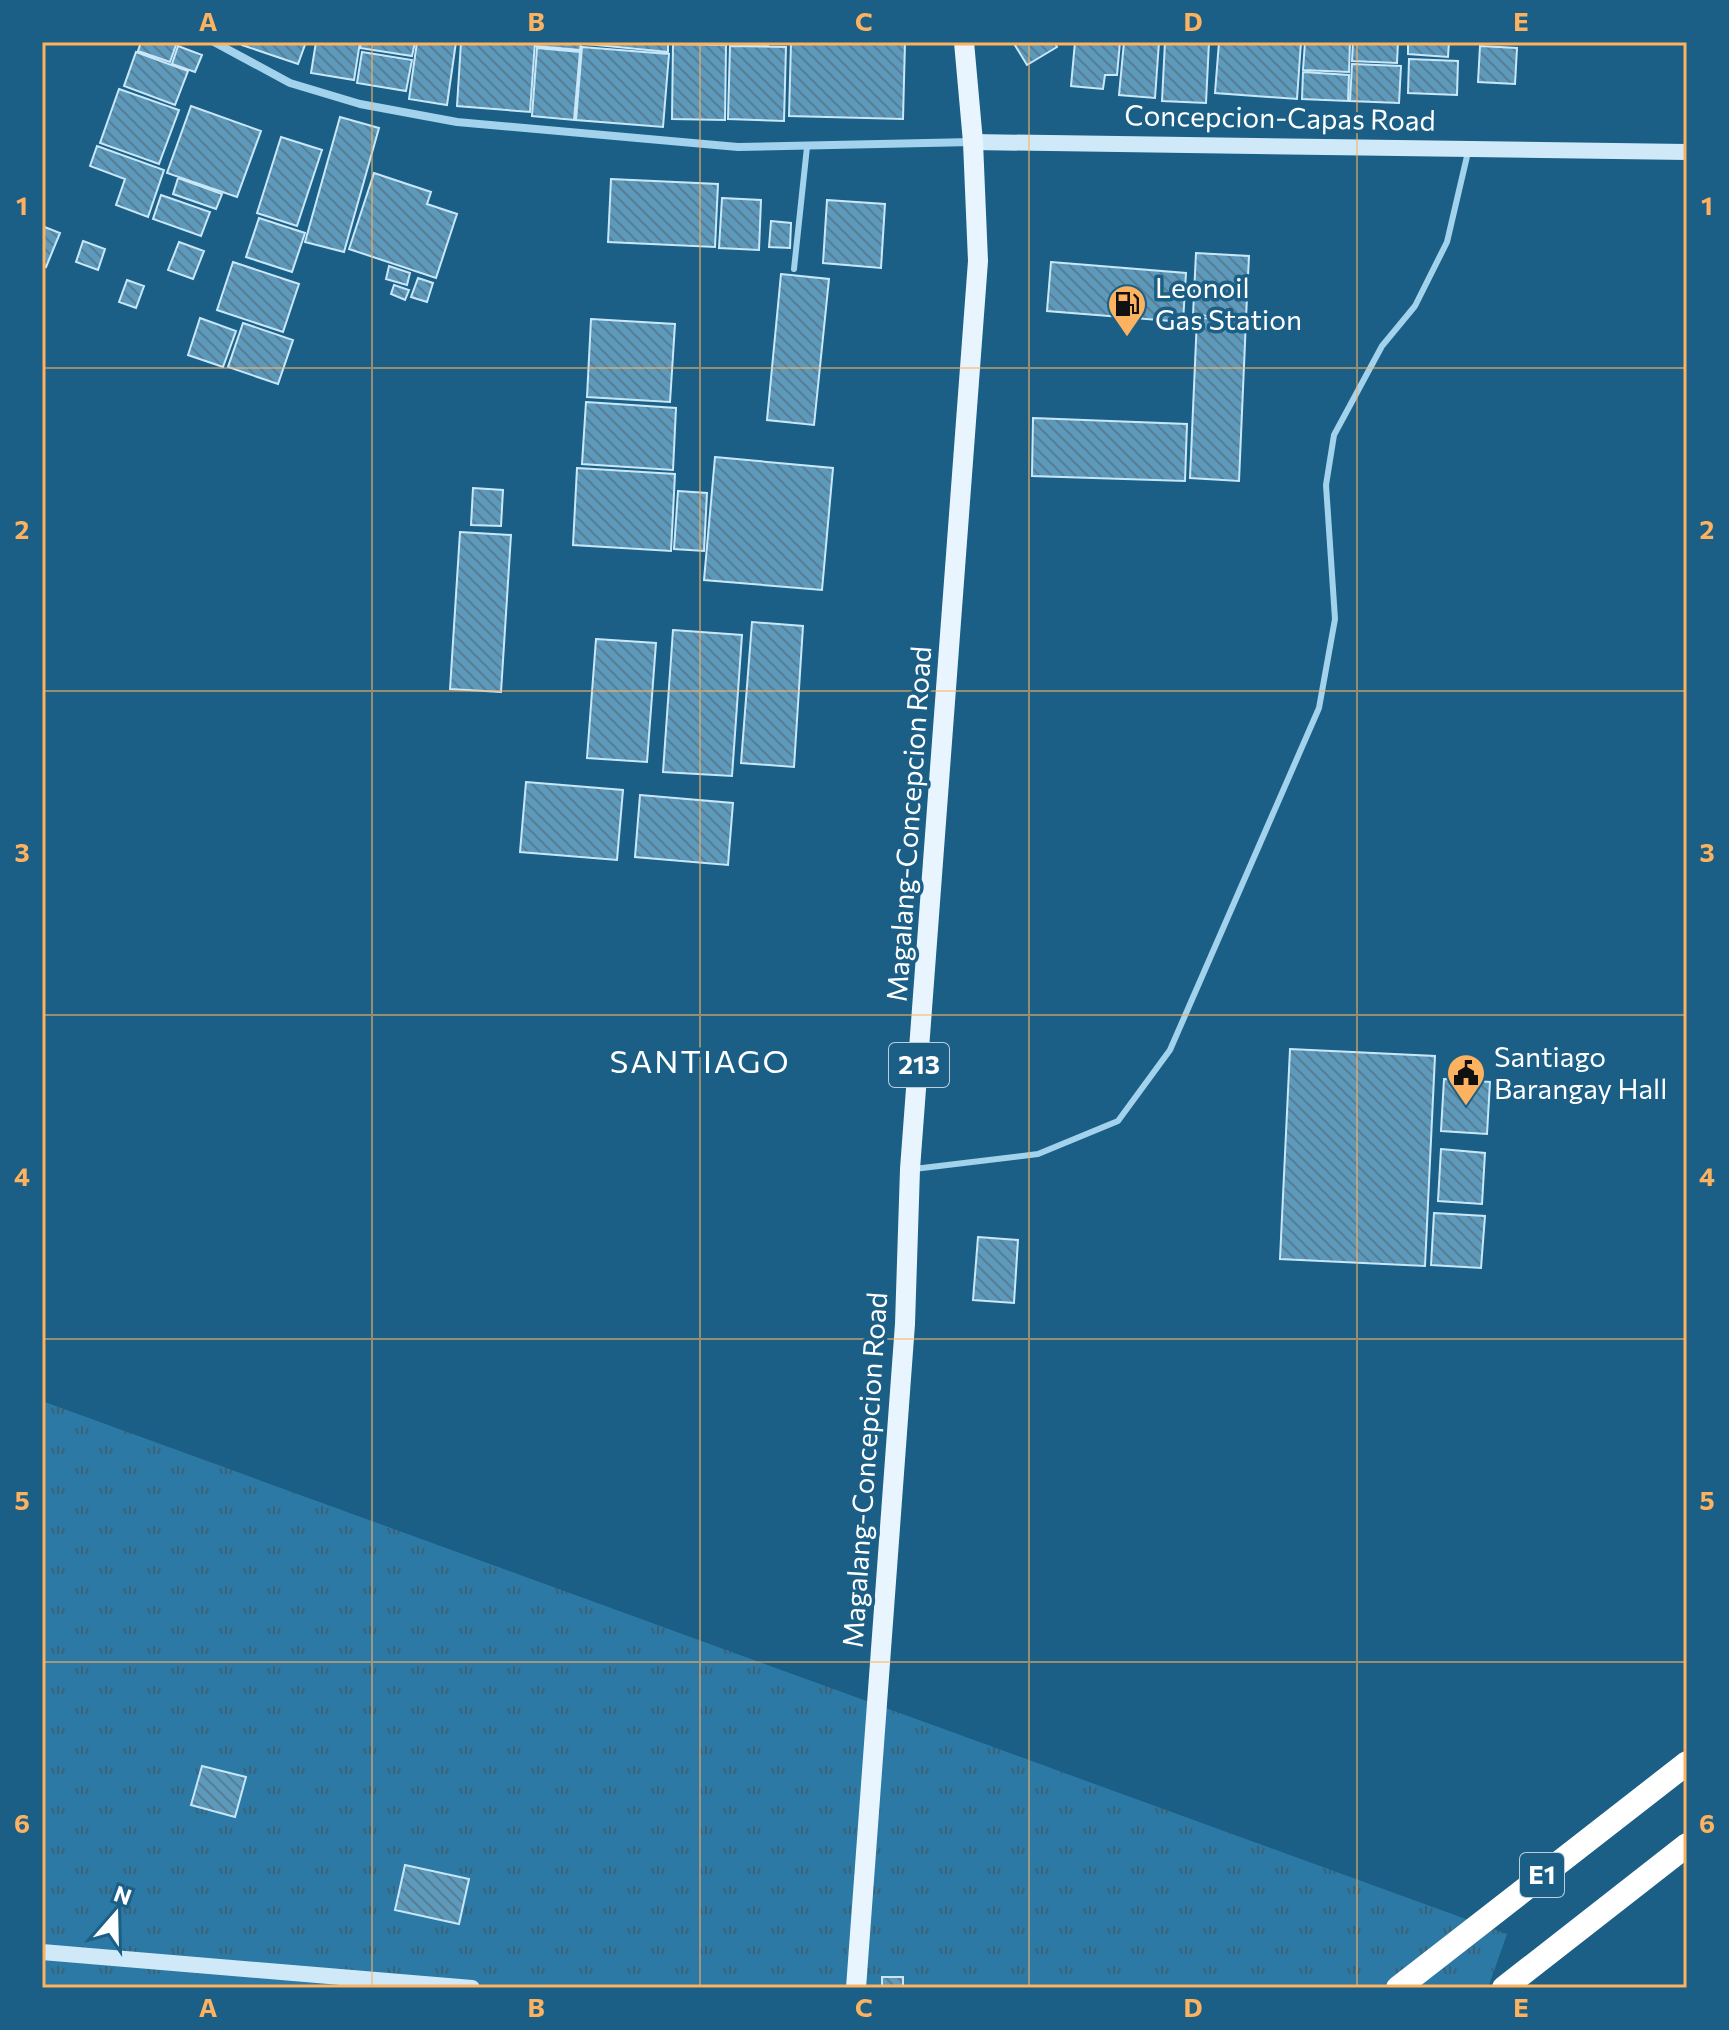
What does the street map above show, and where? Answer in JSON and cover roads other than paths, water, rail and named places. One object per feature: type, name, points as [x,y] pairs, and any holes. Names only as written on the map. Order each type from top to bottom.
[{"type":"highway","name":"E1","points":[[1398,1988],[1687,1763]]},
{"type":"highway","name":"E1","points":[[1504,1988],[1687,1845]]},
{"type":"main road","name":"213","points":[[964,42],[973,142]]},
{"type":"main road","name":"Concepcion-Capas Road","points":[[973,142],[1687,152]]},
{"type":"main road","name":"Magalang-Concepcion Road","points":[[856,1988],[905,1324],[910,1169],[978,261],[973,142]]},
{"type":"main road","points":[[42,1952],[472,1988]]},
{"type":"street","points":[[214,42],[290,83],[360,104],[443,119],[738,147],[973,142]]},
{"type":"lane","points":[[794,269],[807,147]]},
{"type":"lane","points":[[910,1169],[1038,1154],[1118,1121],[1170,1050],[1319,708],[1335,619],[1326,485],[1334,435],[1382,346],[1415,306],[1447,242],[1469,148]]},
{"type":"place","name":"Leonoil Gas Station","points":[[1127,338]]},
{"type":"place","name":"Santiago Barangay Hall","points":[[1466,1107]]},
{"type":"district","name":"SANTIAGO","points":[[700,1062]]}]
